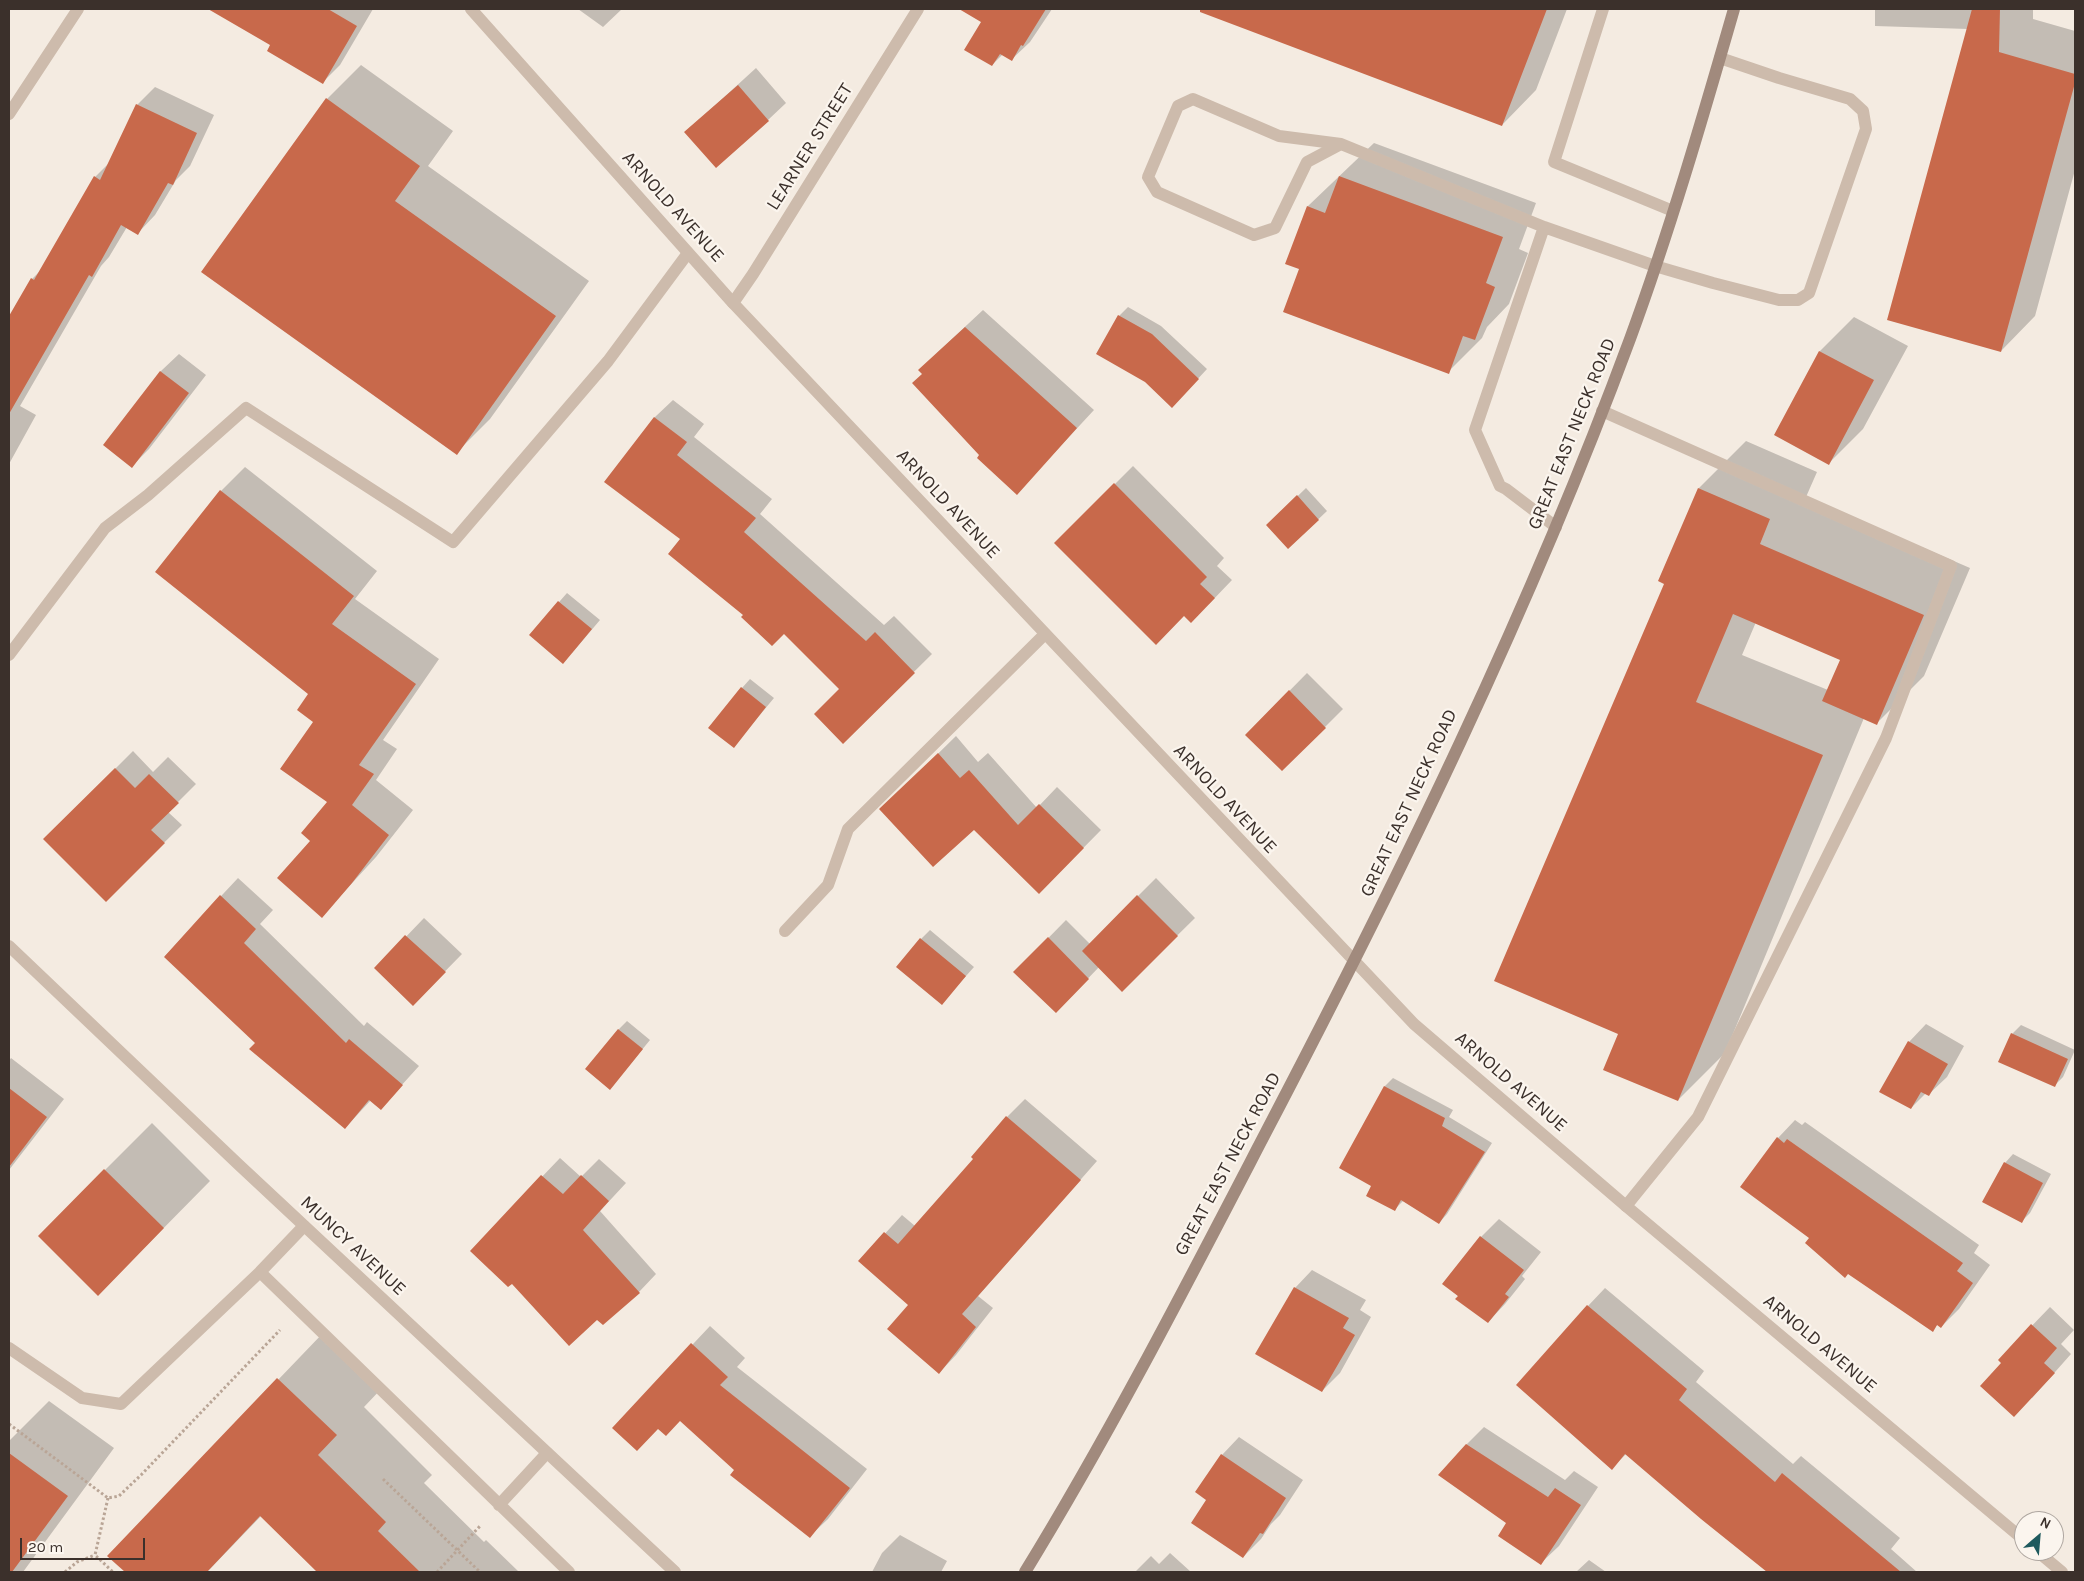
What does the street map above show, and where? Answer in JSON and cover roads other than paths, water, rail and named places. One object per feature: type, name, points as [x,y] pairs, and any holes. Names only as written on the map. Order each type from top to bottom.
[{"type":"main road","name":"GREAT EAST NECK ROAD","points":[[1025,1572],[1049,1534],[1160,1336],[1354,961],[1409,851],[1556,527],[1602,411],[1674,211],[1734,9]]},
{"type":"street","points":[[9,114],[78,9]]},
{"type":"street","name":"ARNOLD AVENUE","points":[[471,9],[733,303],[1414,1024],[1626,1206],[2014,1532]]},
{"type":"street","name":"LEARNER STREET","points":[[733,303],[918,9]]},
{"type":"street","points":[[1603,9],[1554,162],[1674,211]]},
{"type":"street","points":[[1341,144],[1308,162],[1275,228],[1254,235],[1156,192],[1148,177],[1178,106],[1193,98],[1279,136],[1341,144],[1544,227],[1655,266],[1780,300],[1798,300],[1810,293],[1866,128],[1863,111],[1850,99],[1720,58]]},
{"type":"street","points":[[1544,227],[1475,430],[1500,486],[1556,527]]},
{"type":"street","points":[[9,656],[106,528],[148,495],[246,408],[453,542],[608,361],[688,253]]},
{"type":"street","points":[[1602,411],[1951,566],[1886,738],[1698,1117],[1626,1206]]},
{"type":"street","points":[[785,931],[828,885],[848,829],[1045,634]]},
{"type":"street","name":"MUNCY AVENUE","points":[[9,946],[304,1226],[675,1572]]},
{"type":"street","points":[[9,1348],[82,1398],[121,1404],[260,1272],[304,1226]]},
{"type":"street","points":[[260,1272],[569,1572]]},
{"type":"street","points":[[500,1505],[547,1453]]},
{"type":"street","points":[[2049,1561],[2062,1572]]}]
